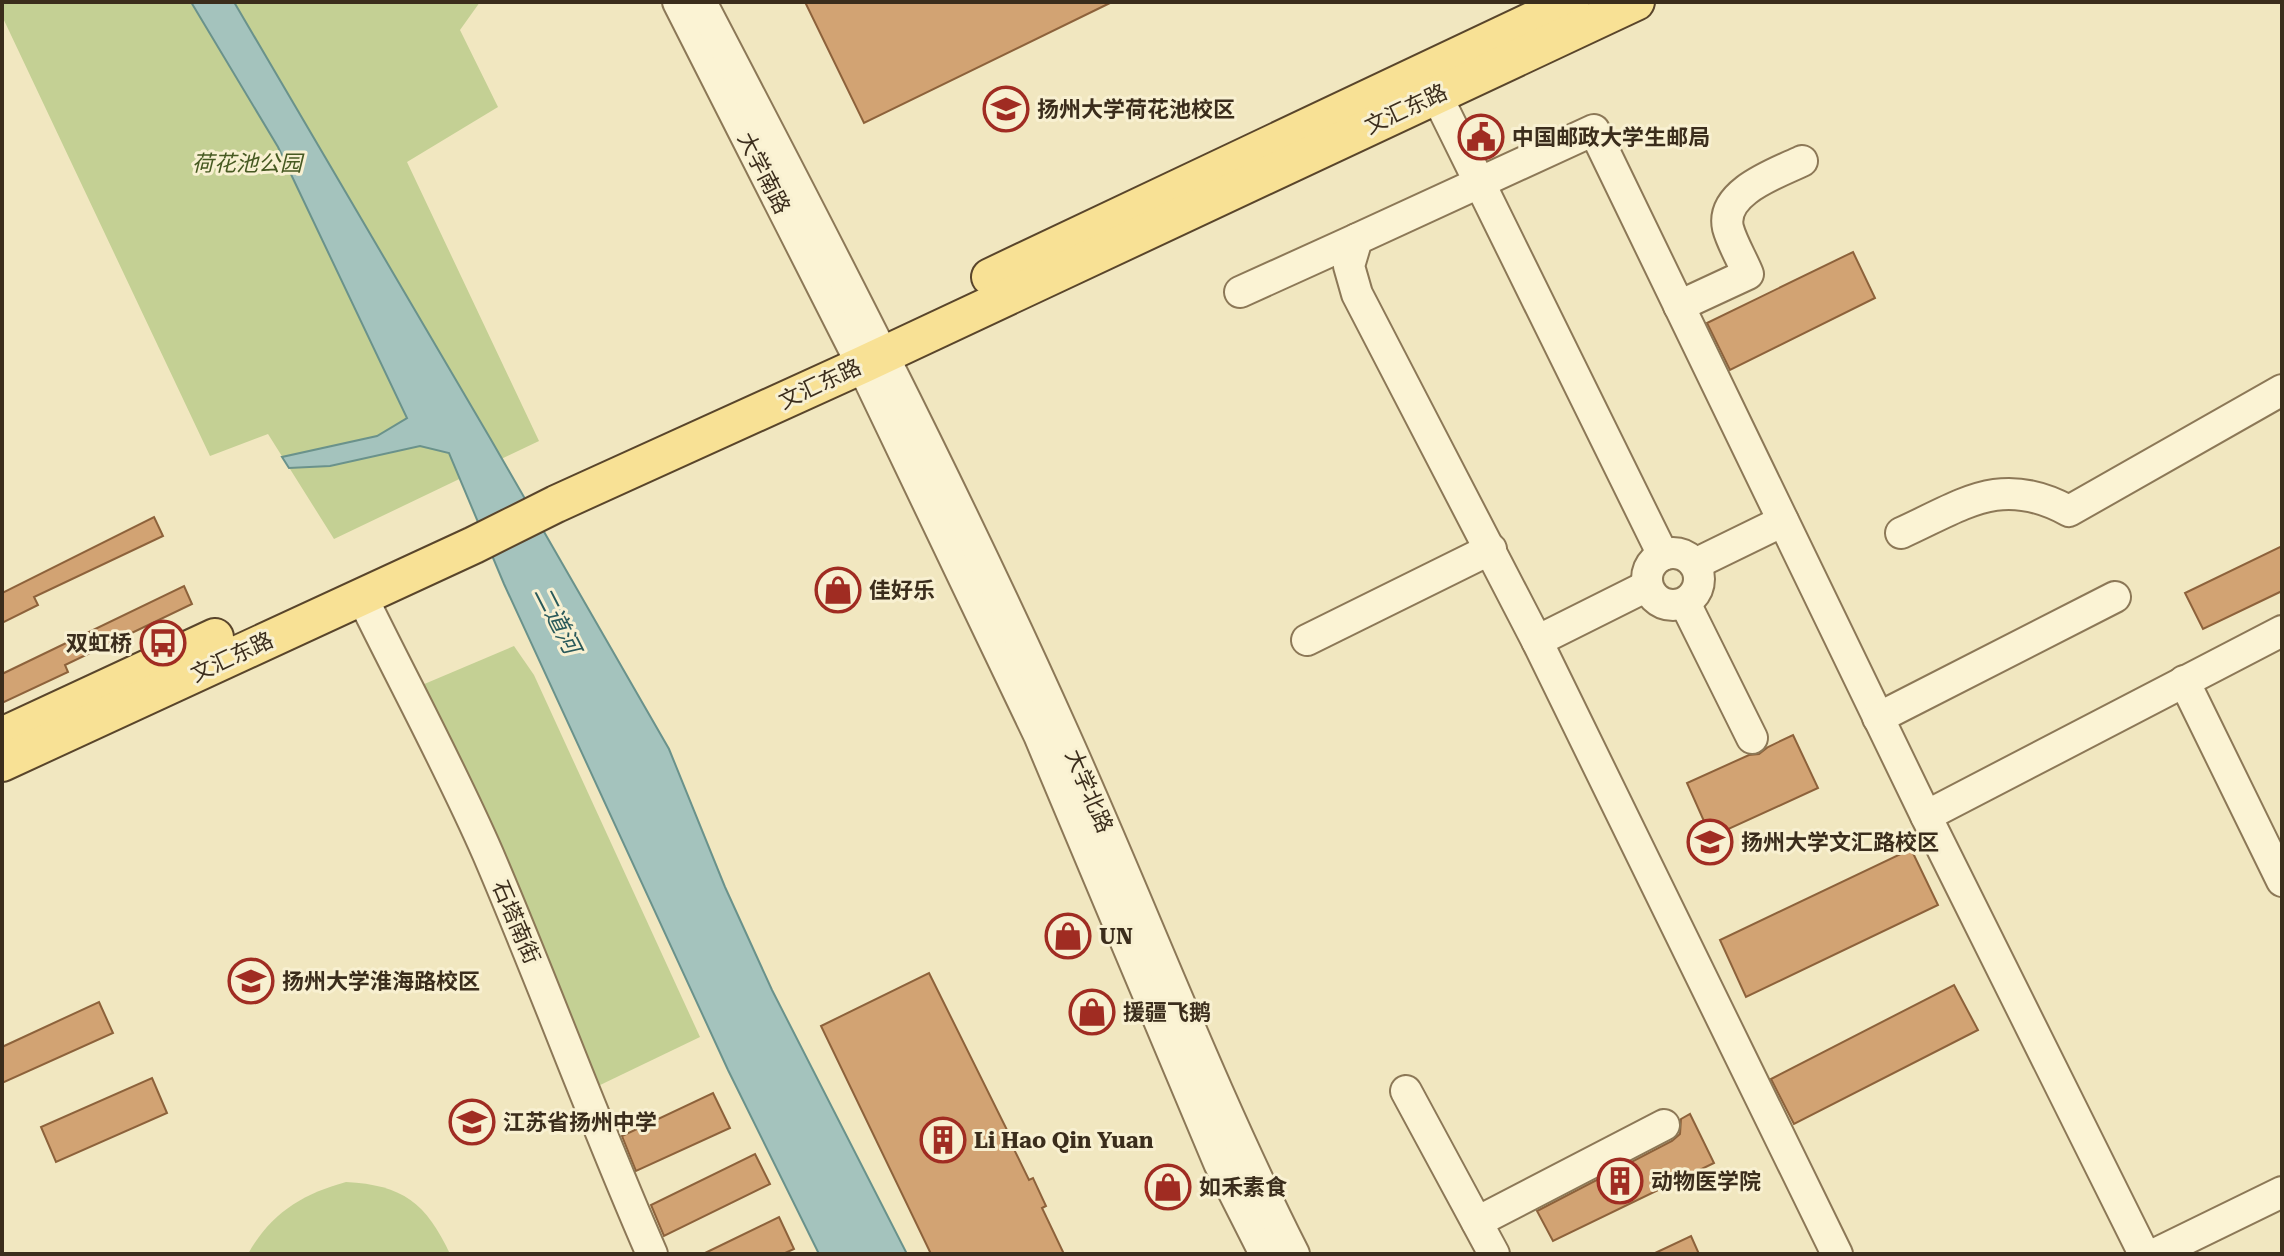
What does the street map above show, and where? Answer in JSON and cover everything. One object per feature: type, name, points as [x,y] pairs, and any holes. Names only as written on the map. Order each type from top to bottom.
[{"type":"main road","name":"文汇东路","points":[[1430,82],[1571,2]]},
{"type":"main road","name":"文汇东路","points":[[2,736],[468,534],[1430,82],[1636,2]]},
{"type":"main road","name":"文汇东路","points":[[2,763],[362,597],[468,534]]},
{"type":"street","name":"大学南路","points":[[678,2],[867,349]]},
{"type":"street","name":"大学南路","points":[[701,2],[867,349]]},
{"type":"street","points":[[1430,82],[1663,555]]},
{"type":"street","points":[[1240,292],[1594,130],[1878,718],[2144,1254]]},
{"type":"street","points":[[1679,306],[1748,274],[1727,225],[1732,203],[1750,186],[1802,161]]},
{"type":"street","points":[[1357,239],[1349,266],[1357,294],[1491,549],[1837,1254]]},
{"type":"street","name":"大学北路","points":[[867,349],[1039,735],[1219,1163],[1265,1254]]},
{"type":"street","name":"大学北路","points":[[867,349],[1063,732],[1248,1162],[1294,1254]]},
{"type":"street","points":[[1901,533],[1985,495],[2023,493],[2047,499],[2069,511],[2282,390]]},
{"type":"street","points":[[1695,564],[1783,521]]},
{"type":"street","points":[[1307,640],[1491,549]]},
{"type":"street","points":[[1680,554],[1695,564],[1700,581],[1693,598],[1685,603],[1676,606],[1659,602],[1647,586],[1649,569],[1663,555],[1680,554]]},
{"type":"street","points":[[1537,641],[1647,586]]},
{"type":"street","name":"石塔南街","points":[[362,597],[486,851],[570,1052],[603,1142],[652,1254]]},
{"type":"street","points":[[1878,718],[2115,597]]},
{"type":"street","points":[[1685,603],[1752,738]]},
{"type":"street","points":[[1926,816],[2282,631]]},
{"type":"street","points":[[2184,681],[2282,881]]},
{"type":"street","points":[[1406,1091],[1494,1254]]},
{"type":"street","points":[[1477,1222],[1664,1125]]},
{"type":"street","points":[[2155,1254],[2282,1192]]},
{"type":"green space","name":"荷花池公园","points":[[2,2],[480,2],[460,30],[498,107],[407,162],[539,441],[334,539],[268,434],[210,456],[2,16]]},
{"type":"green space","points":[[514,646],[534,675],[700,1037],[596,1087],[422,685]]},
{"type":"green space","points":[[346,1182],[383,1187],[410,1200],[432,1222],[450,1254],[248,1254],[266,1228],[289,1208],[315,1193]]},
{"type":"water","name":"二道河","points":[[191,2],[234,2],[669,749],[725,887],[772,990],[907,1254],[819,1254],[728,1070],[504,584],[449,453],[420,446],[330,466],[289,468],[282,457],[377,436],[407,418],[278,147]]},
{"type":"building","points":[[805,2],[1112,2],[864,123]]},
{"type":"building","points":[[1853,252],[1875,298],[1730,370],[1707,323]]},
{"type":"building","points":[[154,517],[163,536],[34,597],[38,605],[2,623],[2,593]]},
{"type":"building","points":[[2282,546],[2282,591],[2203,629],[2185,593]]},
{"type":"building","points":[[184,586],[192,604],[65,665],[68,672],[2,703],[2,674]]},
{"type":"building","points":[[1793,735],[1818,788],[1711,837],[1687,783],[1749,755],[1759,754]]},
{"type":"building","points":[[1911,849],[1938,905],[1746,997],[1720,940]]},
{"type":"building","name":"Li Hao Qin Yuan","points":[[929,973],[1029,1180],[1033,1178],[1046,1206],[1042,1208],[1064,1254],[931,1254],[821,1026]]},
{"type":"building","points":[[1954,985],[1978,1030],[1794,1124],[1771,1079]]},
{"type":"building","points":[[99,1002],[113,1033],[2,1083],[2,1047]]},
{"type":"building","points":[[152,1078],[167,1113],[56,1162],[41,1127]]},
{"type":"building","points":[[713,1093],[730,1128],[636,1171],[622,1136]]},
{"type":"building","name":"动物医学院","points":[[1690,1114],[1714,1163],[1553,1241],[1537,1211],[1672,1141],[1680,1134],[1681,1119]]},
{"type":"building","points":[[755,1154],[770,1184],[664,1236],[651,1205]]},
{"type":"building","points":[[779,1217],[794,1249],[783,1254],[703,1254]]},
{"type":"building","points":[[1691,1236],[1699,1254],[1653,1254]]},
{"type":"place","name":"扬州大学荷花池校区","points":[[1006,109]]},
{"type":"place","name":"中国邮政大学生邮局","points":[[1481,137]]},
{"type":"place","name":"佳好乐","points":[[838,590]]},
{"type":"place","name":"双虹桥","points":[[163,643]]},
{"type":"place","name":"扬州大学文汇路校区","points":[[1710,842]]},
{"type":"place","name":"UN","points":[[1068,936]]},
{"type":"place","name":"扬州大学淮海路校区","points":[[251,981]]},
{"type":"place","name":"援疆飞鹅","points":[[1092,1012]]},
{"type":"place","name":"江苏省扬州中学","points":[[472,1122]]},
{"type":"place","name":"Li Hao Qin Yuan","points":[[943,1140]]},
{"type":"place","name":"动物医学院","points":[[1620,1181]]},
{"type":"place","name":"如禾素食","points":[[1168,1187]]}]
